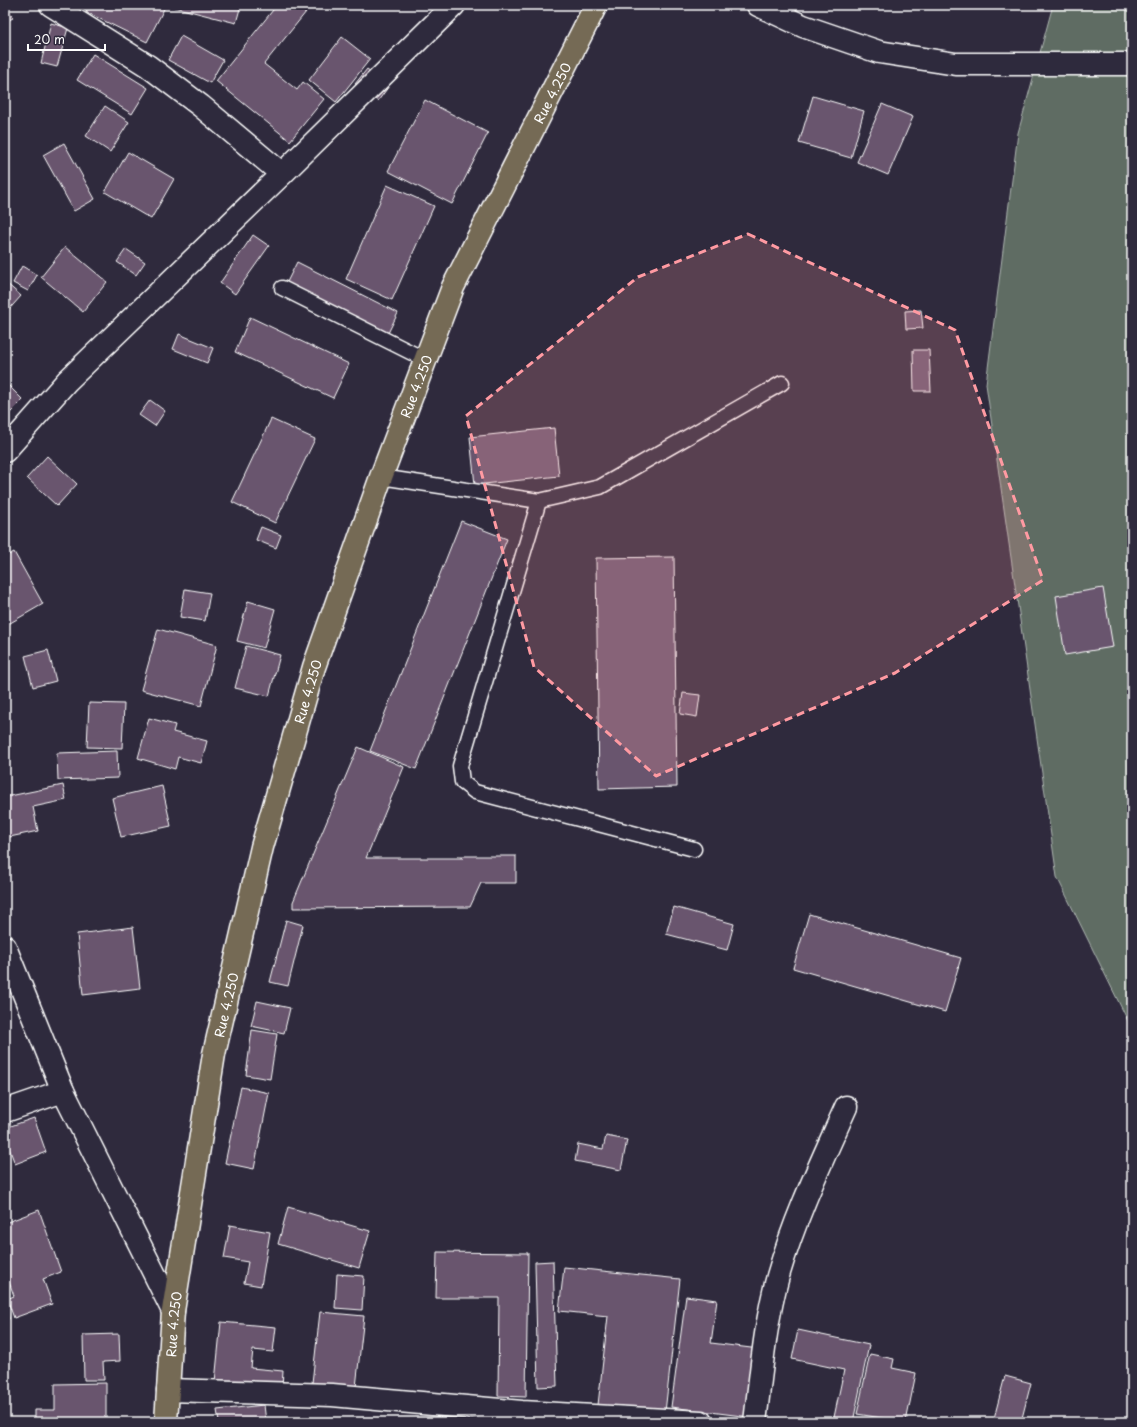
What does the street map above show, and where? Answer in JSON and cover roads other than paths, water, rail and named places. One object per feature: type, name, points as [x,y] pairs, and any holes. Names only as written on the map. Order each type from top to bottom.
[{"type":"main road","name":"Rue 4.250","points":[[166,1422],[173,1311],[214,1054],[262,847],[314,667],[381,478],[453,287],[596,5]]},
{"type":"street","points":[[52,5],[148,66],[200,106],[282,174]]},
{"type":"street","points":[[5,451],[67,381],[282,174],[454,5]]},
{"type":"street","points":[[758,5],[803,26],[878,52],[956,64],[1132,64]]},
{"type":"street","points":[[5,947],[63,1091],[173,1311]]},
{"type":"street","points":[[5,1111],[63,1091]]},
{"type":"street","points":[[755,1422],[769,1319],[778,1277],[801,1207],[846,1107]]},
{"type":"street","points":[[168,1390],[332,1395],[522,1412],[701,1422]]},
{"type":"lane","points":[[282,288],[426,360]]},
{"type":"lane","points":[[381,478],[539,501],[600,487],[782,383]]},
{"type":"lane","points":[[539,501],[460,766],[462,782],[475,792],[694,849]]}]
